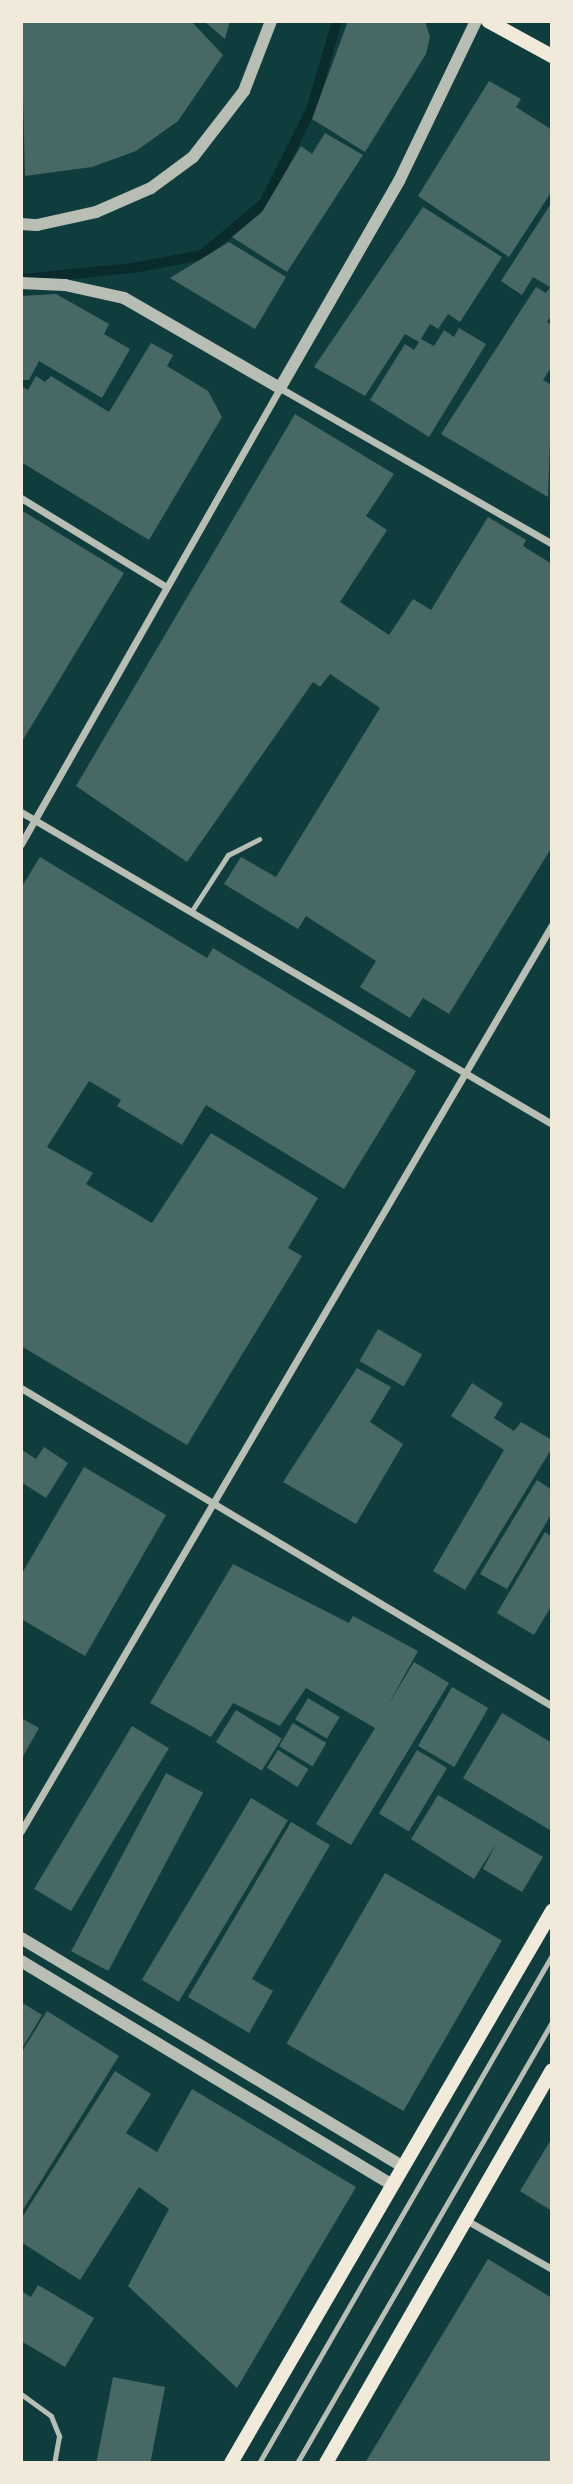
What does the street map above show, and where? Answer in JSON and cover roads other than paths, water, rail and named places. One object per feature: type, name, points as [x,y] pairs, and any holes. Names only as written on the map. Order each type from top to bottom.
[{"type":"main road","points":[[488,21],[552,56]]},
{"type":"main road","points":[[230,2463],[552,1911]]},
{"type":"main road","points":[[326,2463],[552,2070]]},
{"type":"street","points":[[21,224],[37,225],[96,212],[151,188],[193,157],[244,91],[271,21]]},
{"type":"street","points":[[21,844],[399,181],[476,21]]},
{"type":"street","points":[[21,283],[65,285],[124,298],[552,544]]},
{"type":"street","points":[[21,498],[166,587]]},
{"type":"street","points":[[21,812],[552,1124]]},
{"type":"street","points":[[21,1831],[552,925]]},
{"type":"street","points":[[21,1388],[552,1706]]},
{"type":"street","points":[[21,1938],[403,2167]]},
{"type":"street","points":[[21,1961],[392,2185]]},
{"type":"street","points":[[212,2077],[223,2059]]},
{"type":"street","points":[[466,2220],[552,2269]]},
{"type":"lane","points":[[191,912],[228,855],[259,839]]},
{"type":"lane","points":[[258,2463],[552,1955]]},
{"type":"lane","points":[[297,2463],[552,2022]]},
{"type":"lane","points":[[21,2395],[51,2416],[59,2436],[54,2463]]},
{"type":"waterway","points":[[22,279],[133,268],[202,255],[264,203],[311,110],[337,21]]}]
